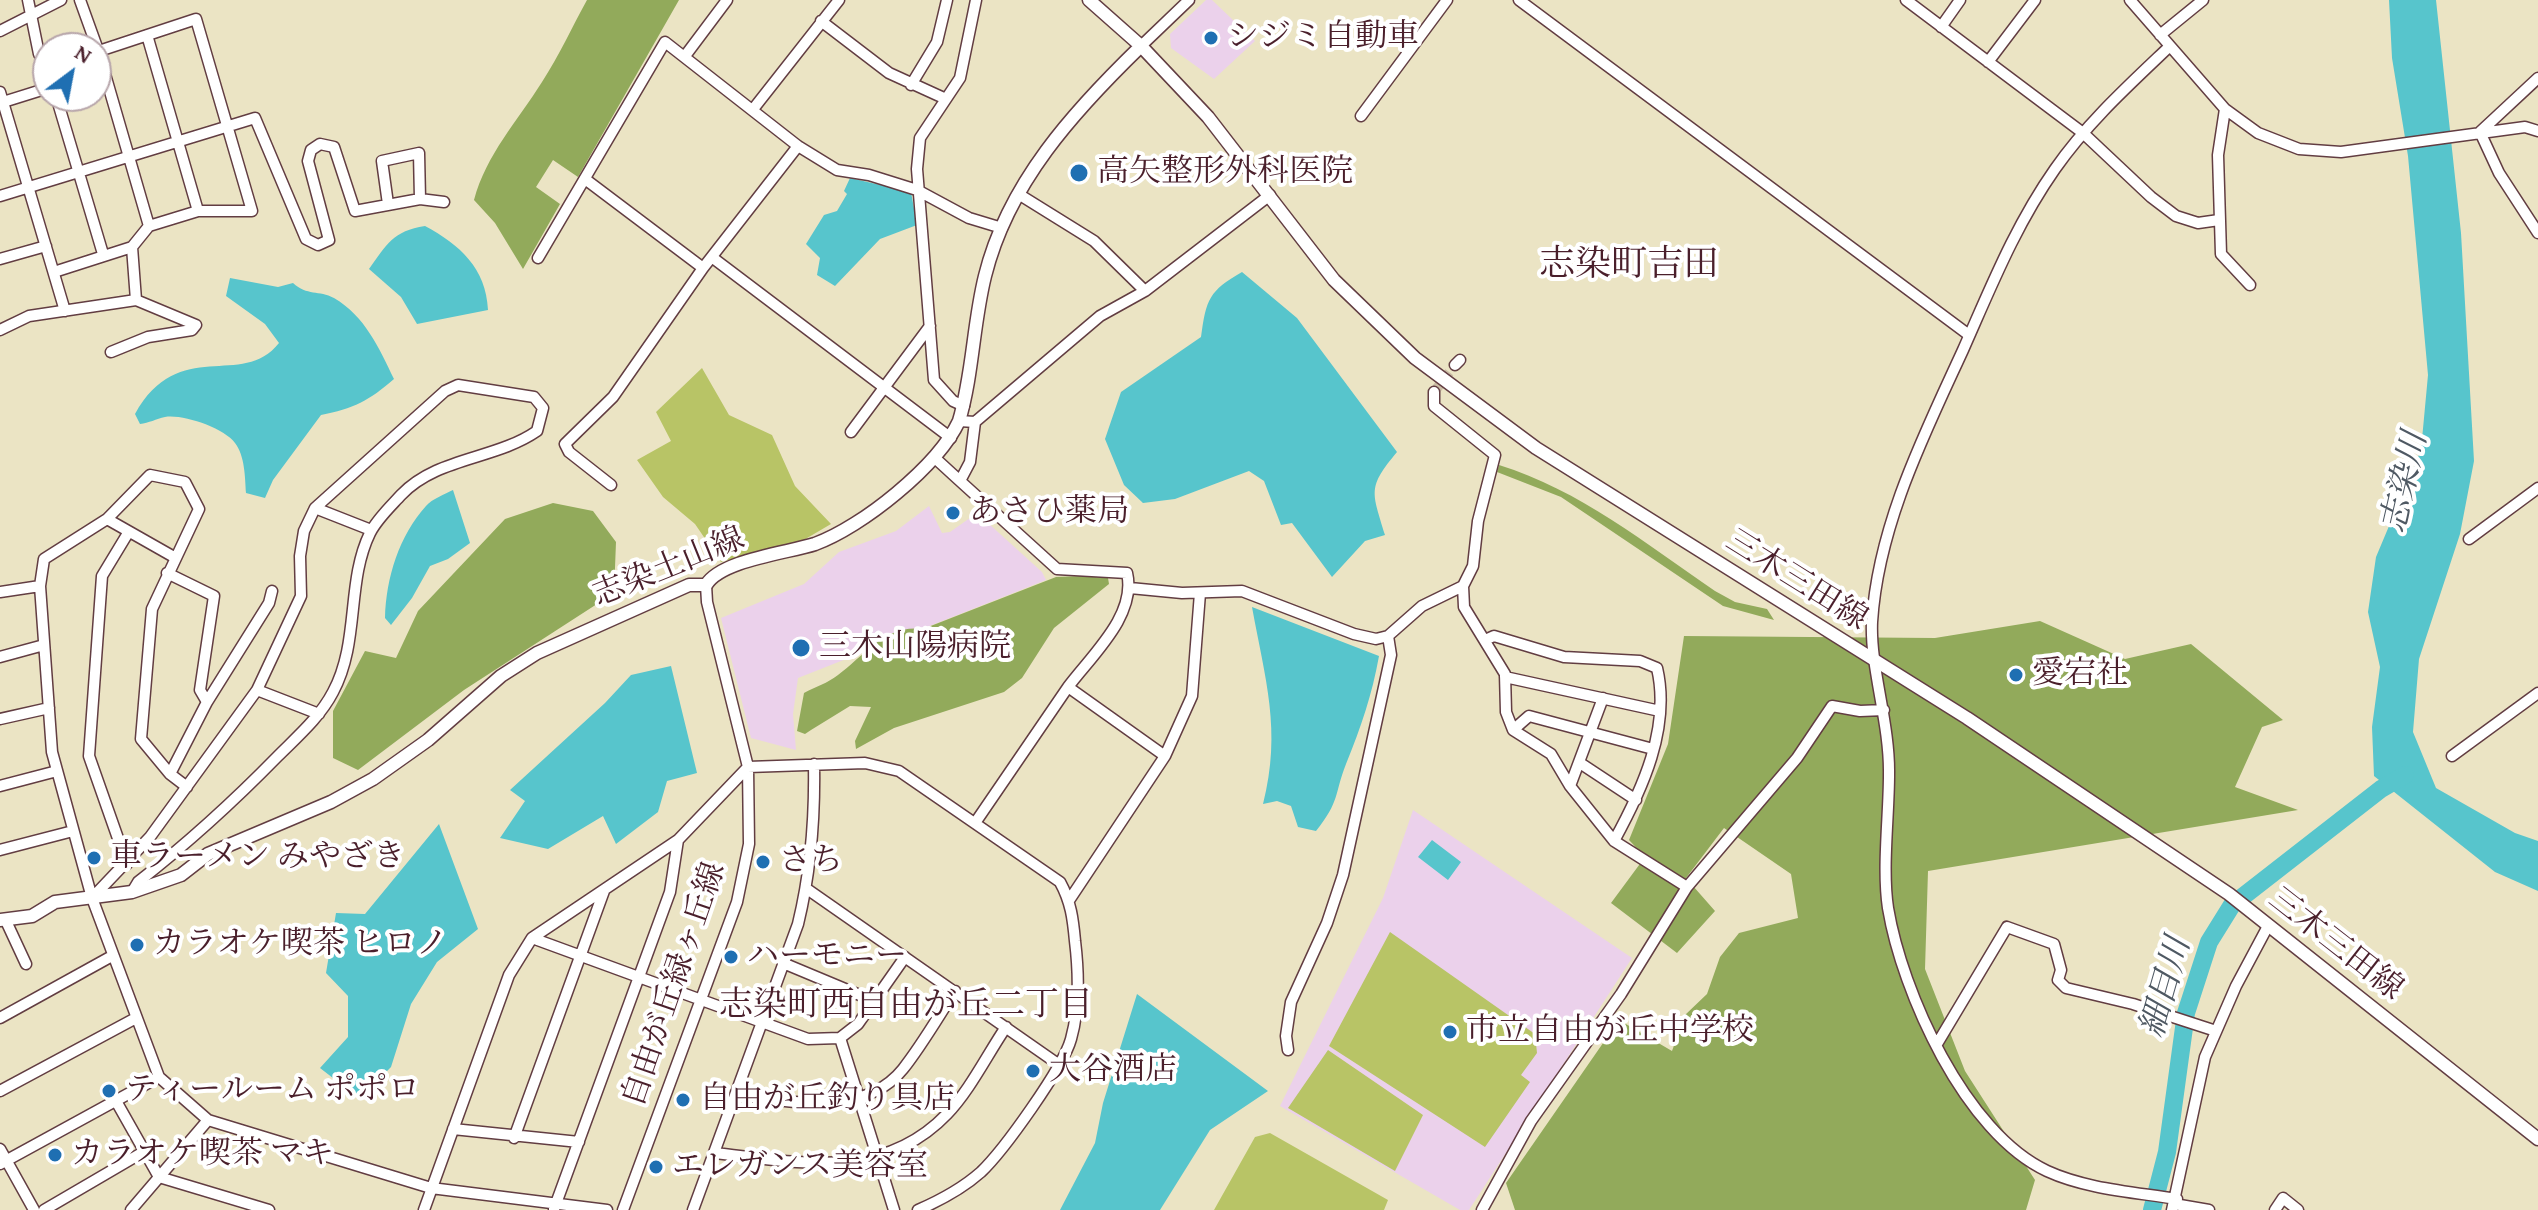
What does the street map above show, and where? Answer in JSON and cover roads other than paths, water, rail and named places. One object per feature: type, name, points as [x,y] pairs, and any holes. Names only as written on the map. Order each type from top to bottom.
[{"type":"main road","name":"三木三田線","points":[[1089,0],[1141,46],[1208,117],[1334,280],[1415,358],[1536,448],[1877,661],[2229,894],[2538,1139]]},
{"type":"main road","name":"志染土山線","points":[[3,920],[32,916],[55,902],[132,892],[181,875],[208,854],[331,802],[373,779],[428,740],[501,676],[537,653],[689,585],[706,585],[724,569],[816,543],[852,525],[936,459],[951,438],[964,406],[984,278],[1002,228],[1038,161],[1077,108],[1141,46]]},
{"type":"street","points":[[28,0],[35,32]]},
{"type":"street","points":[[0,31],[61,0]]},
{"type":"street","points":[[80,0],[91,32]]},
{"type":"street","points":[[685,56],[727,0]]},
{"type":"street","points":[[754,108],[839,0]]},
{"type":"street","points":[[911,85],[937,42],[947,0]]},
{"type":"street","points":[[964,406],[953,401],[934,380],[917,190],[920,138],[960,78],[976,0]]},
{"type":"street","points":[[1141,46],[1189,0]]},
{"type":"street","points":[[1519,0],[1969,335]]},
{"type":"street","points":[[1906,0],[2083,133],[2176,216],[2198,223],[2219,220]]},
{"type":"street","points":[[1941,27],[1960,0]]},
{"type":"street","points":[[1988,62],[2035,0]]},
{"type":"street","points":[[2130,0],[2225,109],[2258,133],[2299,149],[2341,152],[2525,127],[2538,131]]},
{"type":"street","points":[[2160,35],[2203,0]]},
{"type":"street","points":[[1361,116],[1444,1]]},
{"type":"street","points":[[54,272],[132,247],[149,226],[198,211],[252,211],[196,19],[112,46]]},
{"type":"street","points":[[821,21],[911,85],[946,99]]},
{"type":"street","points":[[147,35],[198,211]]},
{"type":"street","points":[[538,258],[665,42],[754,108],[798,146],[837,170],[869,175],[917,190],[969,218],[1002,228]]},
{"type":"street","points":[[2170,46],[2083,133],[2056,168],[2011,238],[1919,447],[1894,514],[1872,624],[1890,737],[1887,904],[1899,959],[1937,1044],[1978,1112],[2008,1146],[2045,1170],[2081,1183],[2149,1194],[2209,1210]]},
{"type":"street","points":[[2480,132],[2538,78]]},
{"type":"street","points":[[32,92],[1,99],[65,311]]},
{"type":"street","points":[[112,104],[149,226]]},
{"type":"street","points":[[2225,109],[2218,155],[2221,254],[2250,285]]},
{"type":"street","points":[[61,112],[103,254]]},
{"type":"street","points":[[0,196],[255,118],[306,239],[318,245],[329,240],[308,161],[311,150],[320,144],[334,147],[355,211],[420,199],[444,202]]},
{"type":"street","points":[[2480,132],[2499,173],[2538,233]]},
{"type":"street","points":[[611,485],[569,452],[565,444],[613,397],[703,268],[798,146]]},
{"type":"street","points":[[388,204],[382,161],[419,153],[420,199]]},
{"type":"street","points":[[585,179],[703,268]]},
{"type":"street","points":[[1020,195],[1094,241],[1145,291]]},
{"type":"street","points":[[960,481],[970,462],[975,422],[1100,316],[1145,291],[1270,195]]},
{"type":"street","points":[[0,259],[46,246]]},
{"type":"street","points":[[132,247],[136,300]]},
{"type":"street","points":[[713,258],[951,438]]},
{"type":"street","points":[[0,330],[29,316],[136,300],[196,325],[192,330],[148,337],[111,352]]},
{"type":"street","points":[[851,432],[930,326]]},
{"type":"street","points":[[92,898],[127,864],[257,690],[301,596],[300,556],[304,531],[315,508],[445,391],[458,385],[534,397],[543,408],[537,431],[507,448],[431,472],[404,492],[371,530],[363,552],[347,658],[334,691],[319,714],[214,819],[138,882],[132,892]]},
{"type":"street","points":[[1434,392],[1434,406],[1495,455],[1478,521],[1473,566],[1463,586],[1464,607],[1505,677],[1506,712],[1513,730],[1551,754],[1570,786],[1614,841],[1687,887]]},
{"type":"street","points":[[959,421],[975,422]]},
{"type":"street","points":[[936,459],[1057,569],[1127,573],[1130,588],[1123,613],[975,823]]},
{"type":"street","points":[[187,787],[170,774],[141,739],[152,609],[199,509],[185,482],[150,475],[107,519],[44,559],[40,586],[57,771],[92,898],[159,1077],[208,1120],[431,1188],[555,1207],[607,1210]]},
{"type":"street","points":[[2469,539],[2538,488]]},
{"type":"street","points":[[315,508],[371,530]]},
{"type":"street","points":[[107,519],[174,557]]},
{"type":"street","points":[[127,864],[89,756],[102,576],[128,533]]},
{"type":"street","points":[[167,573],[214,596],[200,690],[207,702]]},
{"type":"street","name":"自由が丘緑ヶ丘線","points":[[623,1210],[737,902],[749,844],[748,767],[706,585]]},
{"type":"street","points":[[0,592],[40,586]]},
{"type":"street","points":[[1130,588],[1200,593],[1242,591],[1354,634],[1376,639],[1388,636],[1422,606],[1463,586]]},
{"type":"street","points":[[170,774],[207,702],[248,639],[272,591]]},
{"type":"street","points":[[1070,899],[1165,756],[1192,696],[1200,593]]},
{"type":"street","points":[[1288,1050],[1286,1036],[1291,1002],[1327,923],[1343,875],[1391,655],[1388,636]]},
{"type":"street","points":[[1485,640],[1494,636],[1564,657],[1640,661],[1657,668],[1660,711],[1653,749],[1636,800],[1614,841]]},
{"type":"street","points":[[0,657],[44,645]]},
{"type":"street","points":[[1505,677],[1660,711]]},
{"type":"street","points":[[1068,687],[1165,756]]},
{"type":"street","points":[[257,690],[319,714]]},
{"type":"street","points":[[2452,756],[2538,693]]},
{"type":"street","points":[[1570,786],[1603,698]]},
{"type":"street","points":[[1482,1210],[1531,1121],[1621,994],[1687,887],[1797,758],[1832,706],[1860,711],[1884,710]]},
{"type":"street","points":[[0,719],[49,708]]},
{"type":"street","points":[[1513,730],[1529,716],[1653,749]]},
{"type":"street","points":[[424,1210],[509,975],[532,938],[678,840],[748,767],[865,763],[899,771],[1060,882],[1070,899],[1079,1007],[1070,1043],[982,1171],[944,1199],[918,1210]]},
{"type":"street","points":[[1580,763],[1636,800]]},
{"type":"street","points":[[693,1210],[807,889],[815,820],[814,764]]},
{"type":"street","points":[[0,786],[57,771]]},
{"type":"street","points":[[0,850],[73,831]]},
{"type":"street","points":[[555,1207],[670,892],[678,840]]},
{"type":"street","points":[[514,1138],[605,889]]},
{"type":"street","points":[[807,889],[1058,1064]]},
{"type":"street","points":[[3,920],[26,964]]},
{"type":"street","points":[[2172,1202],[2205,1057],[2263,921]]},
{"type":"street","points":[[1937,1044],[2007,927],[2054,944],[2061,970],[2058,980],[2066,988],[2181,1018],[2216,1031]]},
{"type":"street","points":[[532,938],[808,1039],[840,1038],[858,1024],[905,957]]},
{"type":"street","points":[[0,1018],[112,956]]},
{"type":"street","points":[[783,963],[874,1001]]},
{"type":"street","points":[[735,1095],[806,1103],[859,1099],[881,1088],[902,1071],[955,991]]},
{"type":"street","points":[[0,1091],[136,1018]]},
{"type":"street","points":[[714,1153],[825,1165],[877,1156],[919,1139],[948,1112],[1006,1027]]},
{"type":"street","points":[[840,1038],[894,1210]]},
{"type":"street","points":[[3,1162],[159,1077]]},
{"type":"street","points":[[116,1101],[159,1177],[269,1210]]},
{"type":"street","points":[[131,1210],[208,1120]]},
{"type":"street","points":[[453,1129],[514,1138],[579,1142]]},
{"type":"street","points":[[0,1149],[3,1162],[34,1210]]},
{"type":"street","points":[[44,1210],[145,1151]]},
{"type":"street","points":[[2275,1210],[2283,1198],[2298,1210]]},
{"type":"water","points":[[2389,0],[2436,0],[2461,233],[2474,461],[2460,534],[2419,659],[2413,732],[2436,788],[2515,833],[2538,841],[2538,891],[2495,872],[2374,776],[2372,727],[2380,667],[2368,612],[2376,557],[2421,450],[2428,375],[2408,156],[2392,58]]},
{"type":"water","points":[[850,178],[911,192],[917,225],[880,239],[835,286],[817,275],[820,258],[806,244],[824,215],[837,211],[847,194],[844,191]]},
{"type":"water","points":[[425,226],[449,241],[469,259],[482,282],[488,310],[417,324],[401,297],[369,269],[398,235]]},
{"type":"water","points":[[1242,272],[1297,318],[1397,452],[1381,474],[1375,490],[1385,535],[1365,541],[1332,577],[1292,523],[1281,525],[1264,481],[1249,471],[1175,499],[1143,503],[1124,485],[1105,439],[1121,392],[1201,337],[1211,297],[1222,285]]},
{"type":"water","points":[[230,278],[278,287],[293,283],[303,290],[334,298],[363,323],[394,379],[360,403],[321,415],[273,480],[265,498],[246,493],[241,454],[230,437],[203,423],[182,418],[165,417],[140,424],[135,414],[152,390],[171,376],[190,369],[247,363],[264,356],[279,343],[265,324],[226,296]]},
{"type":"water","points":[[453,490],[470,543],[448,559],[430,566],[412,598],[391,625],[385,618],[386,603],[391,573],[401,544],[426,506]]},
{"type":"water","points":[[1252,607],[1379,656],[1366,711],[1336,798],[1316,831],[1298,827],[1291,806],[1277,801],[1263,804],[1271,752],[1270,705]]},
{"type":"water","points":[[671,666],[697,773],[667,781],[658,812],[616,844],[603,816],[548,849],[500,838],[525,801],[510,790],[631,675]]},
{"type":"water","points":[[439,824],[478,929],[437,962],[411,1004],[391,1067],[360,1099],[320,1068],[348,1037],[348,996],[326,973],[336,913],[365,914]]},
{"type":"water","points":[[1432,840],[1461,862],[1448,880],[1418,857]]},
{"type":"water","points":[[1137,994],[1268,1091],[1210,1130],[1160,1210],[1060,1210],[1095,1143],[1103,1103]]},
{"type":"waterway","name":"細目川","points":[[2152,1210],[2167,1152],[2186,1013],[2209,942],[2232,905],[2381,789],[2405,775]]},
{"type":"tunnel","points":[[1434,392],[1455,365]]},
{"type":"place","name":"シジミ自動車","points":[[1211,38]]},
{"type":"place","name":"高矢整形外科医院","points":[[1079,173]]},
{"type":"place","name":"あさひ薬局","points":[[953,513]]},
{"type":"place","name":"三木山陽病院","points":[[801,648]]},
{"type":"place","name":"愛宕社","points":[[2016,675]]},
{"type":"place","name":"車ラーメン みやざき","points":[[94,858]]},
{"type":"place","name":"さち","points":[[763,862]]},
{"type":"place","name":"カラオケ喫茶 ヒロノ","points":[[137,945]]},
{"type":"place","name":"ハーモニー","points":[[731,957]]},
{"type":"place","name":"市立自由が丘中学校","points":[[1450,1032]]},
{"type":"place","name":"大谷酒店","points":[[1033,1071]]},
{"type":"place","name":"ティールーム ポポロ","points":[[109,1091]]},
{"type":"place","name":"自由が丘釣り具店","points":[[683,1100]]},
{"type":"place","name":"カラオケ喫茶 マキ","points":[[55,1155]]},
{"type":"place","name":"エレガンス美容室","points":[[656,1167]]},
{"type":"district","name":"志染町吉田","points":[[1629,266]]},
{"type":"district","name":"志染町西自由が丘二丁目","points":[[906,1006]]},
{"type":"water label","name":"志染川","points":[[2406,483]]}]
